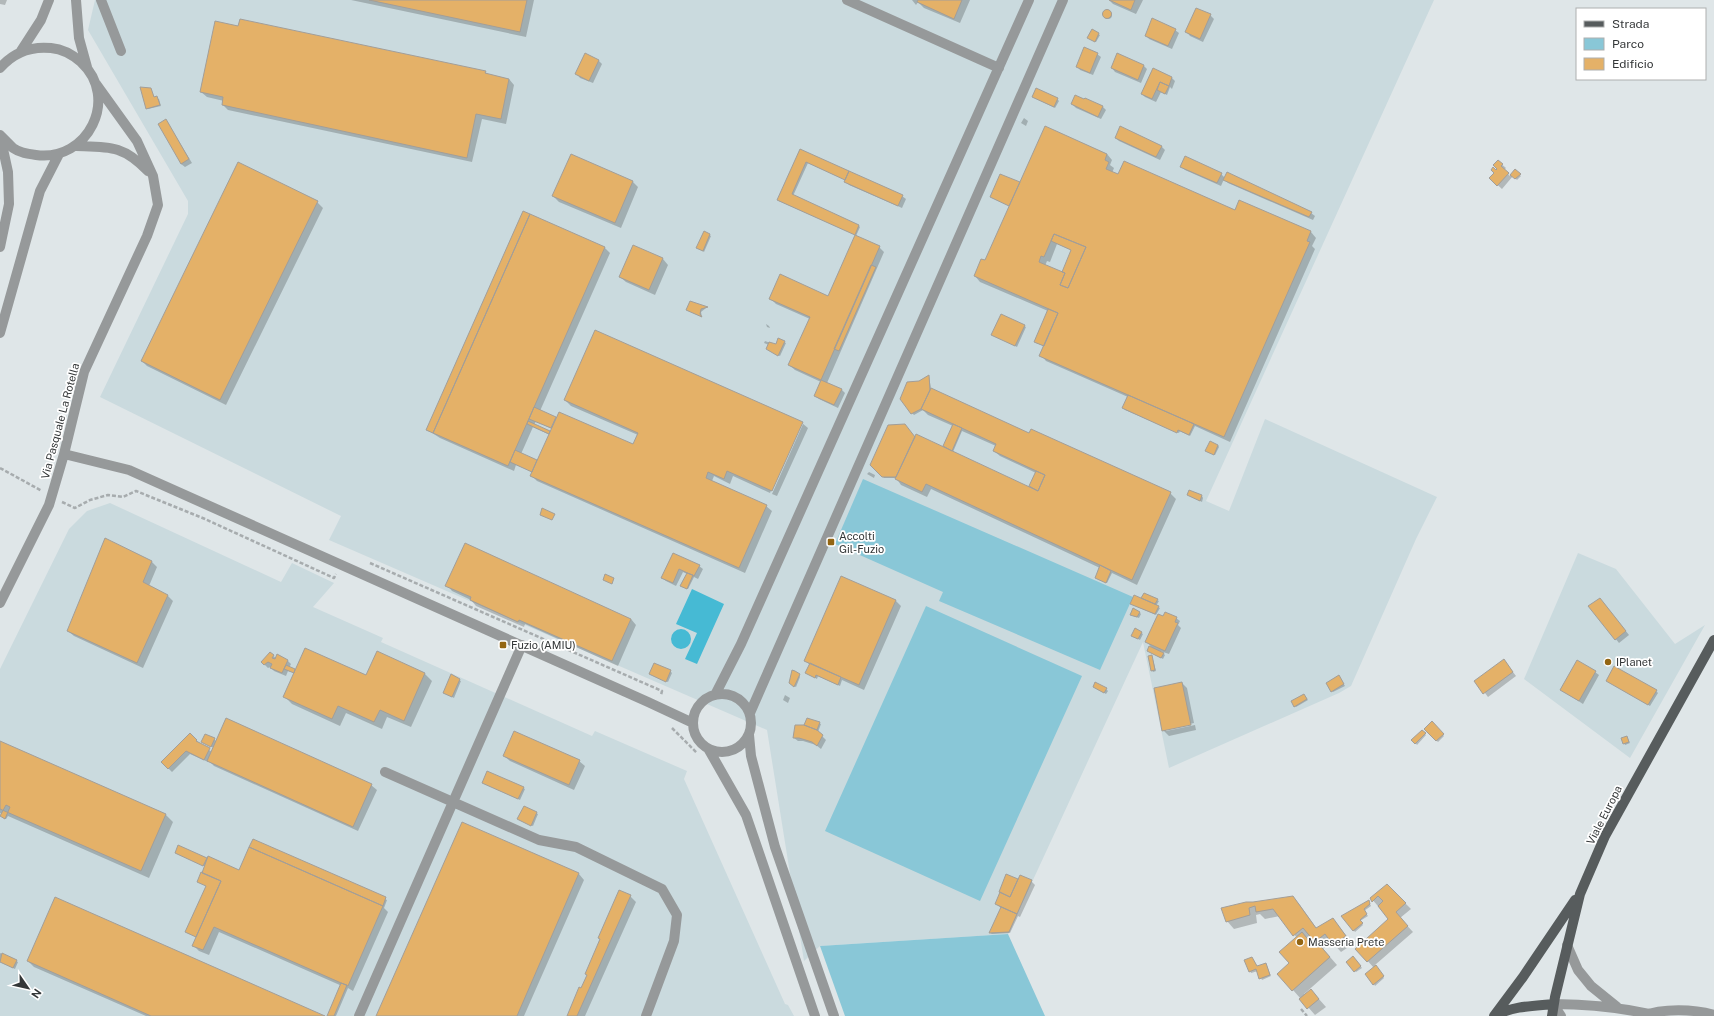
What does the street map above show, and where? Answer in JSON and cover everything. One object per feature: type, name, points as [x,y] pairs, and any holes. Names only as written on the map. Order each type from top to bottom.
[{"type":"main road","name":"Viale Europa","points":[[1552,1016],[1553,1004],[1580,894],[1605,836],[1714,640]]},
{"type":"main road","points":[[1494,1016],[1580,894]]},
{"type":"main road","points":[[1494,1016],[1506,1010],[1524,1006],[1553,1004]]},
{"type":"street","points":[[21,51],[41,20],[49,0]]},
{"type":"street","points":[[0,135],[14,148],[27,154],[46,156],[59,154],[76,146],[88,134],[96,116],[98,103],[96,84],[87,67],[79,38],[76,0]]},
{"type":"street","points":[[101,0],[121,51]]},
{"type":"street","points":[[846,0],[999,68]]},
{"type":"street","points":[[715,695],[741,644],[1029,0]]},
{"type":"street","points":[[750,713],[740,700],[732,696],[723,694],[715,695],[706,699],[699,706],[695,714],[693,723],[697,739],[709,750],[728,752],[737,749],[744,743],[749,735],[751,728],[750,713],[1063,0]]},
{"type":"street","points":[[0,68],[5,62],[21,51],[39,47],[58,48],[75,56],[87,67]]},
{"type":"street","name":"Via Pasquale La Rotella","points":[[0,603],[49,505],[64,454],[84,372],[147,236],[158,205],[153,176],[138,142],[96,84]]},
{"type":"street","points":[[0,135],[8,172],[9,204],[0,247]]},
{"type":"street","points":[[76,146],[103,147],[121,150],[137,159],[153,176]]},
{"type":"street","points":[[0,333],[40,190],[59,154]]},
{"type":"street","points":[[64,454],[129,470],[693,723]]},
{"type":"street","points":[[359,1016],[522,645]]},
{"type":"street","points":[[749,735],[751,756],[775,847],[834,1016]]},
{"type":"street","points":[[709,750],[746,815],[814,1016]]},
{"type":"street","points":[[385,772],[539,840],[576,847],[662,890],[676,916],[674,942],[646,1016]]},
{"type":"street","points":[[1567,945],[1578,970],[1591,986],[1617,1007]]},
{"type":"street","points":[[1553,1004],[1617,1007],[1646,1015],[1682,1010],[1714,1015]]},
{"type":"street","points":[[1553,1004],[1561,1016]]},
{"type":"path","points":[[0,468],[40,490]]},
{"type":"path","points":[[75,508],[90,500],[108,495],[123,497],[136,491],[205,519],[334,578]]},
{"type":"path","points":[[366,561],[662,691]]},
{"type":"path","points":[[670,726],[699,756]]},
{"type":"path","points":[[1301,1009],[1307,1016]]},
{"type":"shaded area","points":[[95,0],[1434,0],[1206,501],[1229,511],[1265,419],[1437,497],[1416,539],[1351,686],[1339,693],[1169,768],[1143,642],[1008,934],[820,946],[804,961],[767,730],[329,540],[341,516],[100,397],[188,214],[188,201],[88,30]]},
{"type":"shaded area","points":[[110,503],[281,582],[292,563],[334,583],[313,607],[383,638],[381,642],[592,736],[595,731],[687,771],[684,779],[785,1004],[788,1005],[794,1016],[0,1016],[0,669],[69,529],[87,511]]},
{"type":"shaded area","name":"IPlanet","points":[[1578,553],[1616,569],[1675,644],[1705,625],[1630,758],[1524,679]]},
{"type":"shaded area","points":[[692,589],[724,604],[697,664],[685,659],[697,633],[676,624]]},
{"type":"shaded area","points":[[681,629],[688,632],[691,639],[688,646],[681,649],[674,646],[671,639],[674,632]]},
{"type":"green space","points":[[863,479],[1133,597],[1100,670],[939,601],[943,592],[835,544]]},
{"type":"green space","points":[[926,606],[1082,676],[980,901],[825,831]]},
{"type":"green space","points":[[1008,934],[1045,1016],[845,1016],[820,946]]},
{"type":"building","points":[[369,0],[527,0],[520,32]]},
{"type":"building","points":[[918,0],[962,0],[954,19],[917,2]]},
{"type":"building","points":[[1109,0],[1135,0],[1131,10]]},
{"type":"building","points":[[1196,8],[1211,14],[1200,39],[1185,32]]},
{"type":"building","points":[[1107,9],[1112,14],[1107,19],[1102,14]]},
{"type":"building","points":[[1152,18],[1176,29],[1168,46],[1145,36]]},
{"type":"building","points":[[240,19],[486,71],[485,73],[509,79],[501,119],[476,114],[467,158],[222,105],[223,97],[200,92],[215,21],[238,26]]},
{"type":"building","points":[[1092,29],[1099,33],[1095,42],[1087,38]]},
{"type":"building","points":[[1084,47],[1098,53],[1090,73],[1076,67]]},
{"type":"building","points":[[585,53],[599,60],[589,81],[575,74]]},
{"type":"building","points":[[1117,53],[1144,65],[1138,80],[1111,68]]},
{"type":"building","points":[[1153,68],[1172,77],[1169,86],[1160,82],[1152,99],[1141,94]]},
{"type":"building","points":[[1160,82],[1169,86],[1165,94],[1157,90]]},
{"type":"building","points":[[140,87],[151,88],[154,97],[157,96],[160,105],[146,109]]},
{"type":"building","points":[[1036,88],[1058,98],[1054,107],[1032,97]]},
{"type":"building","points":[[1075,95],[1103,106],[1098,117],[1071,104]]},
{"type":"building","points":[[166,119],[189,159],[181,164],[158,124]]},
{"type":"building","points":[[1045,126],[1107,154],[1105,160],[1109,162],[1106,169],[1118,174],[1124,161],[1235,210],[1239,200],[1311,231],[1307,241],[1310,242],[1224,437],[1039,356],[1058,313],[974,276],[981,259],[985,260]],"holes":[[[1054,234],[1086,247],[1068,288],[1060,285],[1065,273],[1039,262],[1041,256],[1044,257]]]},
{"type":"building","points":[[1120,126],[1162,146],[1156,157],[1115,138]]},
{"type":"building","points":[[800,149],[849,171],[845,180],[806,162],[792,194],[859,225],[855,235],[777,200]]},
{"type":"building","points":[[571,154],[633,181],[615,223],[552,196]]},
{"type":"building","points":[[1185,156],[1222,173],[1217,183],[1180,167]]},
{"type":"building","points":[[1498,160],[1503,164],[1501,166],[1509,173],[1497,186],[1489,178],[1494,173],[1491,170],[1493,167],[1496,170],[1497,169],[1493,165]]},
{"type":"building","points":[[238,162],[318,201],[220,400],[141,361]]},
{"type":"building","points":[[1515,169],[1521,174],[1515,179],[1510,175]]},
{"type":"building","points":[[849,171],[903,195],[898,206],[844,182]]},
{"type":"building","points":[[1227,172],[1312,212],[1309,217],[1223,180]]},
{"type":"building","points":[[1000,174],[1020,182],[1009,206],[990,197]]},
{"type":"building","points":[[523,211],[530,214],[433,433],[426,430]]},
{"type":"building","points":[[530,214],[605,247],[508,466],[433,433]]},
{"type":"building","points":[[704,231],[710,234],[703,251],[696,248]]},
{"type":"building","points":[[1054,234],[1086,247],[1068,288],[1060,285],[1065,273],[1062,272],[1071,250],[1051,241]]},
{"type":"building","points":[[855,235],[880,246],[821,380],[788,365],[810,317],[769,299],[780,274],[828,296]]},
{"type":"building","points":[[633,245],[663,258],[649,290],[619,277]]},
{"type":"building","points":[[871,265],[876,267],[839,351],[834,349]]},
{"type":"building","points":[[690,301],[708,307],[701,309],[700,314],[702,317],[686,310]]},
{"type":"building","points":[[1048,309],[1058,313],[1044,346],[1034,342]]},
{"type":"building","points":[[1001,314],[1025,325],[1015,346],[991,335]]},
{"type":"building","points":[[595,330],[803,422],[772,491],[727,471],[724,479],[708,472],[706,478],[767,505],[739,568],[530,476],[559,412],[633,444],[638,433],[564,400]]},
{"type":"building","points":[[778,338],[785,341],[778,356],[766,349],[769,342],[776,344]]},
{"type":"building","points":[[929,375],[930,390],[921,409],[911,414],[900,399],[907,382],[919,381]]},
{"type":"building","points":[[821,380],[842,389],[834,405],[814,396]]},
{"type":"building","points":[[931,388],[1029,433],[1031,429],[1171,492],[1132,580],[926,484],[922,492],[895,479],[916,434],[1038,491],[1045,475],[993,451],[996,444],[921,409]]},
{"type":"building","points":[[1128,395],[1194,424],[1189,435],[1178,430],[1177,433],[1122,408]]},
{"type":"building","points":[[534,407],[556,417],[551,428],[529,419]]},
{"type":"building","points":[[528,421],[550,431],[549,434],[527,424]]},
{"type":"building","points":[[905,424],[915,437],[896,477],[882,477],[870,465],[888,425]]},
{"type":"building","points":[[953,424],[962,428],[952,451],[943,446]]},
{"type":"building","points":[[1210,441],[1218,445],[1214,455],[1205,451]]},
{"type":"building","points":[[515,450],[537,460],[532,472],[510,462]]},
{"type":"building","points":[[1036,471],[1045,475],[1038,491],[1029,486]]},
{"type":"building","points":[[1189,490],[1202,495],[1200,501],[1187,495]]},
{"type":"building","points":[[542,508],[555,514],[552,520],[540,515]]},
{"type":"building","points":[[105,538],[152,561],[143,582],[168,595],[137,663],[67,631]]},
{"type":"building","points":[[465,543],[631,619],[612,661],[519,620],[518,622],[470,600],[471,597],[445,586]]},
{"type":"building","points":[[673,553],[700,565],[694,576],[679,569],[673,583],[661,578]]},
{"type":"building","points":[[1100,565],[1111,571],[1106,583],[1095,578]]},
{"type":"building","points":[[687,573],[693,575],[687,589],[680,586]]},
{"type":"building","points":[[605,574],[614,578],[612,584],[603,580]]},
{"type":"building","points":[[841,576],[896,600],[859,685],[804,661]]},
{"type":"building","points":[[1144,593],[1158,599],[1155,604],[1141,598]]},
{"type":"building","points":[[1134,595],[1159,606],[1155,614],[1130,604]]},
{"type":"building","points":[[1600,598],[1626,631],[1615,640],[1588,606]]},
{"type":"building","points":[[1133,608],[1140,612],[1137,617],[1130,615]]},
{"type":"building","points":[[1165,612],[1177,617],[1175,622],[1178,623],[1165,651],[1145,642],[1158,614],[1163,616]]},
{"type":"building","points":[[1135,628],[1142,632],[1138,639],[1131,636]]},
{"type":"building","points":[[1149,646],[1164,653],[1161,658],[1147,651]]},
{"type":"building","points":[[305,648],[366,675],[377,651],[425,673],[404,721],[380,710],[374,722],[338,706],[332,719],[283,697]]},
{"type":"building","points":[[270,652],[274,655],[272,658],[275,659],[277,654],[288,660],[282,673],[270,668],[272,664],[268,662],[264,665],[261,662]]},
{"type":"building","points":[[1152,655],[1155,670],[1151,671],[1148,656]]},
{"type":"building","points":[[1504,659],[1513,672],[1483,694],[1474,681]]},
{"type":"building","points":[[1577,660],[1596,671],[1579,701],[1560,690]]},
{"type":"building","points":[[654,663],[671,670],[666,682],[649,674]]},
{"type":"building","points":[[810,663],[841,677],[838,685],[816,675],[815,678],[805,673]]},
{"type":"building","points":[[286,665],[295,669],[294,673],[284,669]]},
{"type":"building","points":[[1614,666],[1657,690],[1648,705],[1606,681]]},
{"type":"building","points":[[792,670],[800,674],[794,687],[789,683]]},
{"type":"building","points":[[451,674],[460,679],[452,697],[443,693]]},
{"type":"building","points":[[1339,675],[1344,684],[1331,692],[1326,683]]},
{"type":"building","points":[[1095,682],[1107,688],[1104,693],[1093,687]]},
{"type":"building","points":[[1182,682],[1191,725],[1162,731],[1154,688]]},
{"type":"building","points":[[1304,694],[1307,699],[1294,707],[1291,701]]},
{"type":"building","points":[[226,718],[372,784],[353,827],[207,761]]},
{"type":"building","points":[[807,718],[820,722],[817,730],[804,725]]},
{"type":"building","points":[[1432,721],[1444,734],[1436,741],[1424,729]]},
{"type":"building","points":[[795,725],[804,725],[817,730],[823,735],[817,746],[812,742],[799,738],[793,738]]},
{"type":"building","points":[[1422,730],[1426,733],[1415,744],[1411,740]]},
{"type":"building","points":[[514,731],[580,760],[569,785],[503,756]]},
{"type":"building","points":[[190,733],[197,740],[196,741],[210,748],[204,760],[186,751],[168,769],[161,762]]},
{"type":"building","points":[[205,734],[215,738],[211,747],[201,742]]},
{"type":"building","points":[[1627,736],[1629,742],[1623,744],[1621,738]]},
{"type":"building","points":[[0,741],[166,814],[141,871],[0,809]]},
{"type":"building","points":[[487,771],[524,787],[518,799],[482,783]]},
{"type":"building","points":[[6,805],[10,807],[5,819],[0,816]]},
{"type":"building","points":[[524,806],[537,812],[531,826],[517,819]]},
{"type":"building","points":[[462,822],[579,873],[517,1016],[376,1016]]},
{"type":"building","points":[[253,839],[386,897],[383,906],[249,847]]},
{"type":"building","points":[[178,845],[207,858],[203,866],[175,853]]},
{"type":"building","points":[[249,847],[383,906],[348,986],[214,927],[203,950],[192,946],[221,881],[202,873],[208,856],[239,870]]},
{"type":"building","points":[[201,872],[221,881],[196,937],[185,932],[206,886],[197,882]]},
{"type":"building","points":[[1006,874],[1018,879],[1010,897],[999,892]]},
{"type":"building","points":[[1020,875],[1032,880],[1017,914],[995,904],[1000,892],[1010,897]]},
{"type":"building","name":"Masseria Prete","points":[[1387,884],[1406,903],[1396,912],[1408,926],[1367,962],[1355,949],[1388,919],[1378,906],[1383,901],[1378,896],[1372,902],[1370,898]]},
{"type":"building","points":[[619,890],[631,895],[577,1016],[567,1016],[579,987],[581,988],[587,975],[585,974],[600,939],[598,938]]},
{"type":"building","name":"Masseria Prete","points":[[1293,896],[1316,928],[1333,918],[1346,936],[1333,945],[1325,934],[1316,941],[1330,957],[1292,991],[1277,974],[1289,963],[1279,952],[1302,932],[1311,943],[1314,941],[1303,928],[1293,936],[1273,909],[1256,912],[1255,906],[1249,908],[1250,915],[1226,922],[1221,908],[1246,902]]},
{"type":"building","points":[[55,897],[325,1016],[151,1016],[27,961]]},
{"type":"building","points":[[1369,900],[1370,904],[1364,909],[1367,914],[1360,920],[1363,923],[1353,931],[1341,916]]},
{"type":"building","points":[[1001,907],[1017,914],[1009,932],[989,933]]},
{"type":"building","points":[[2,953],[17,960],[13,968],[0,962]]},
{"type":"building","points":[[1353,956],[1361,966],[1354,972],[1346,962]]},
{"type":"building","points":[[1252,957],[1257,966],[1266,963],[1270,975],[1259,979],[1256,969],[1249,972],[1244,960]]},
{"type":"building","points":[[1376,965],[1384,976],[1373,985],[1365,974]]},
{"type":"building","points":[[341,983],[347,985],[334,1016],[327,1016]]},
{"type":"building","points":[[1311,989],[1319,999],[1307,1009],[1299,999]]},
{"type":"place","name":"Accolti Gil-Fuzio","points":[[831,542]]},
{"type":"place","name":"Fuzio (AMIU)","points":[[503,645]]},
{"type":"place","name":"IPlanet","points":[[1608,662]]},
{"type":"place","name":"Masseria Prete","points":[[1300,942]]}]
